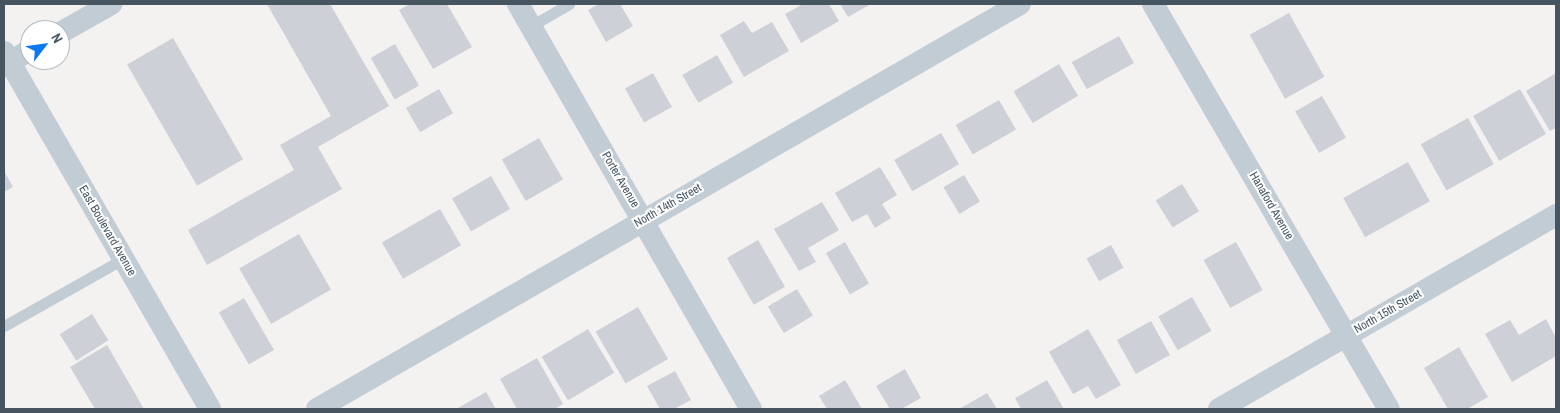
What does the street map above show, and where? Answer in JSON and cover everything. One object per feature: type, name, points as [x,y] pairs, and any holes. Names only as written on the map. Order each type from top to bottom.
[{"type":"street","points":[[70,27],[111,4]]},
{"type":"street","name":"Porter Avenue","points":[[518,4],[751,409]]},
{"type":"street","name":"North 14th Street","points":[[317,409],[1020,4]]},
{"type":"street","name":"Hanaford Avenue","points":[[1153,4],[1389,409]]},
{"type":"street","points":[[6,60],[20,54]]},
{"type":"street","name":"East Boulevard Avenue","points":[[6,60],[210,409]]},
{"type":"street","name":"North 15th Street","points":[[1219,409],[1556,215]]},
{"type":"lane","points":[[530,26],[569,4]]},
{"type":"lane","points":[[4,326],[123,259]]},
{"type":"building","points":[[267,4],[330,4],[389,106],[318,147],[342,189],[207,265],[188,230],[294,170],[280,145],[331,116]]},
{"type":"building","points":[[410,4],[447,4],[472,47],[433,69],[399,10]]},
{"type":"building","points":[[599,4],[620,4],[633,26],[606,42],[588,10]]},
{"type":"building","points":[[803,4],[829,4],[839,21],[801,43],[785,14]]},
{"type":"building","points":[[840,4],[871,4],[848,17]]},
{"type":"building","points":[[1289,13],[1324,77],[1285,99],[1250,35]]},
{"type":"building","points":[[744,21],[752,33],[772,22],[789,51],[744,77],[720,35]]},
{"type":"building","points":[[1119,36],[1134,63],[1087,89],[1072,62]]},
{"type":"building","points":[[173,38],[243,159],[197,186],[127,64]]},
{"type":"building","points":[[395,44],[419,86],[395,100],[371,58]]},
{"type":"building","points":[[717,55],[733,83],[698,103],[682,75]]},
{"type":"building","points":[[1059,64],[1078,96],[1033,123],[1014,91]]},
{"type":"building","points":[[653,73],[672,107],[644,123],[625,89]]},
{"type":"building","points":[[1556,73],[1556,128],[1550,131],[1526,91]]},
{"type":"building","points":[[439,89],[453,113],[420,132],[406,108]]},
{"type":"building","points":[[1520,89],[1546,134],[1499,161],[1473,116]]},
{"type":"building","points":[[1322,96],[1346,138],[1319,153],[1295,112]]},
{"type":"building","points":[[999,100],[1016,129],[973,154],[956,125]]},
{"type":"building","points":[[1468,118],[1494,164],[1446,191],[1421,144]]},
{"type":"building","points":[[941,133],[959,164],[912,191],[894,160]]},
{"type":"building","points":[[539,138],[563,180],[526,201],[502,160]]},
{"type":"building","points":[[1408,162],[1430,201],[1365,237],[1343,198]]},
{"type":"building","points":[[880,167],[897,195],[882,204],[891,218],[875,228],[867,214],[852,222],[835,193]]},
{"type":"building","points":[[4,171],[13,187],[4,192]]},
{"type":"building","points":[[964,175],[980,202],[959,214],[943,187]]},
{"type":"building","points":[[491,176],[510,209],[471,231],[452,199]]},
{"type":"building","points":[[1182,184],[1199,211],[1173,228],[1156,200]]},
{"type":"building","points":[[822,202],[839,230],[808,248],[816,262],[799,271],[774,229]]},
{"type":"building","points":[[440,209],[461,245],[403,279],[382,242]]},
{"type":"building","points":[[299,234],[331,289],[271,324],[239,268]]},
{"type":"building","points":[[758,240],[785,287],[754,305],[727,258]]},
{"type":"building","points":[[845,242],[869,284],[850,295],[826,253]]},
{"type":"building","points":[[1236,242],[1263,290],[1230,308],[1204,260]]},
{"type":"building","points":[[1111,245],[1124,268],[1099,281],[1087,259]]},
{"type":"building","points":[[797,289],[813,316],[784,333],[768,307]]},
{"type":"building","points":[[1192,297],[1212,331],[1178,350],[1158,316]]},
{"type":"building","points":[[244,298],[274,350],[249,364],[219,312]]},
{"type":"building","points":[[638,307],[668,359],[626,383],[596,332]]},
{"type":"building","points":[[92,314],[108,340],[76,360],[60,334]]},
{"type":"building","points":[[1546,319],[1556,338],[1556,356],[1512,382],[1485,334],[1510,320],[1519,335]]},
{"type":"building","points":[[1151,321],[1170,355],[1136,374],[1117,340]]},
{"type":"building","points":[[588,329],[614,373],[568,401],[542,357]]},
{"type":"building","points":[[1088,329],[1121,385],[1096,399],[1088,386],[1073,394],[1049,352]]},
{"type":"building","points":[[107,345],[144,409],[95,409],[70,367]]},
{"type":"building","points":[[1459,347],[1488,397],[1467,409],[1448,409],[1424,368]]},
{"type":"building","points":[[537,358],[563,404],[555,409],[517,409],[500,379]]},
{"type":"building","points":[[905,369],[921,398],[901,409],[890,409],[876,386]]},
{"type":"building","points":[[675,371],[691,400],[674,409],[660,409],[647,386]]},
{"type":"building","points":[[845,380],[862,409],[827,409],[819,396]]},
{"type":"building","points":[[1047,380],[1064,409],[1021,409],[1015,398]]},
{"type":"building","points":[[486,392],[496,409],[456,409]]},
{"type":"building","points":[[987,393],[997,409],[959,409]]}]
